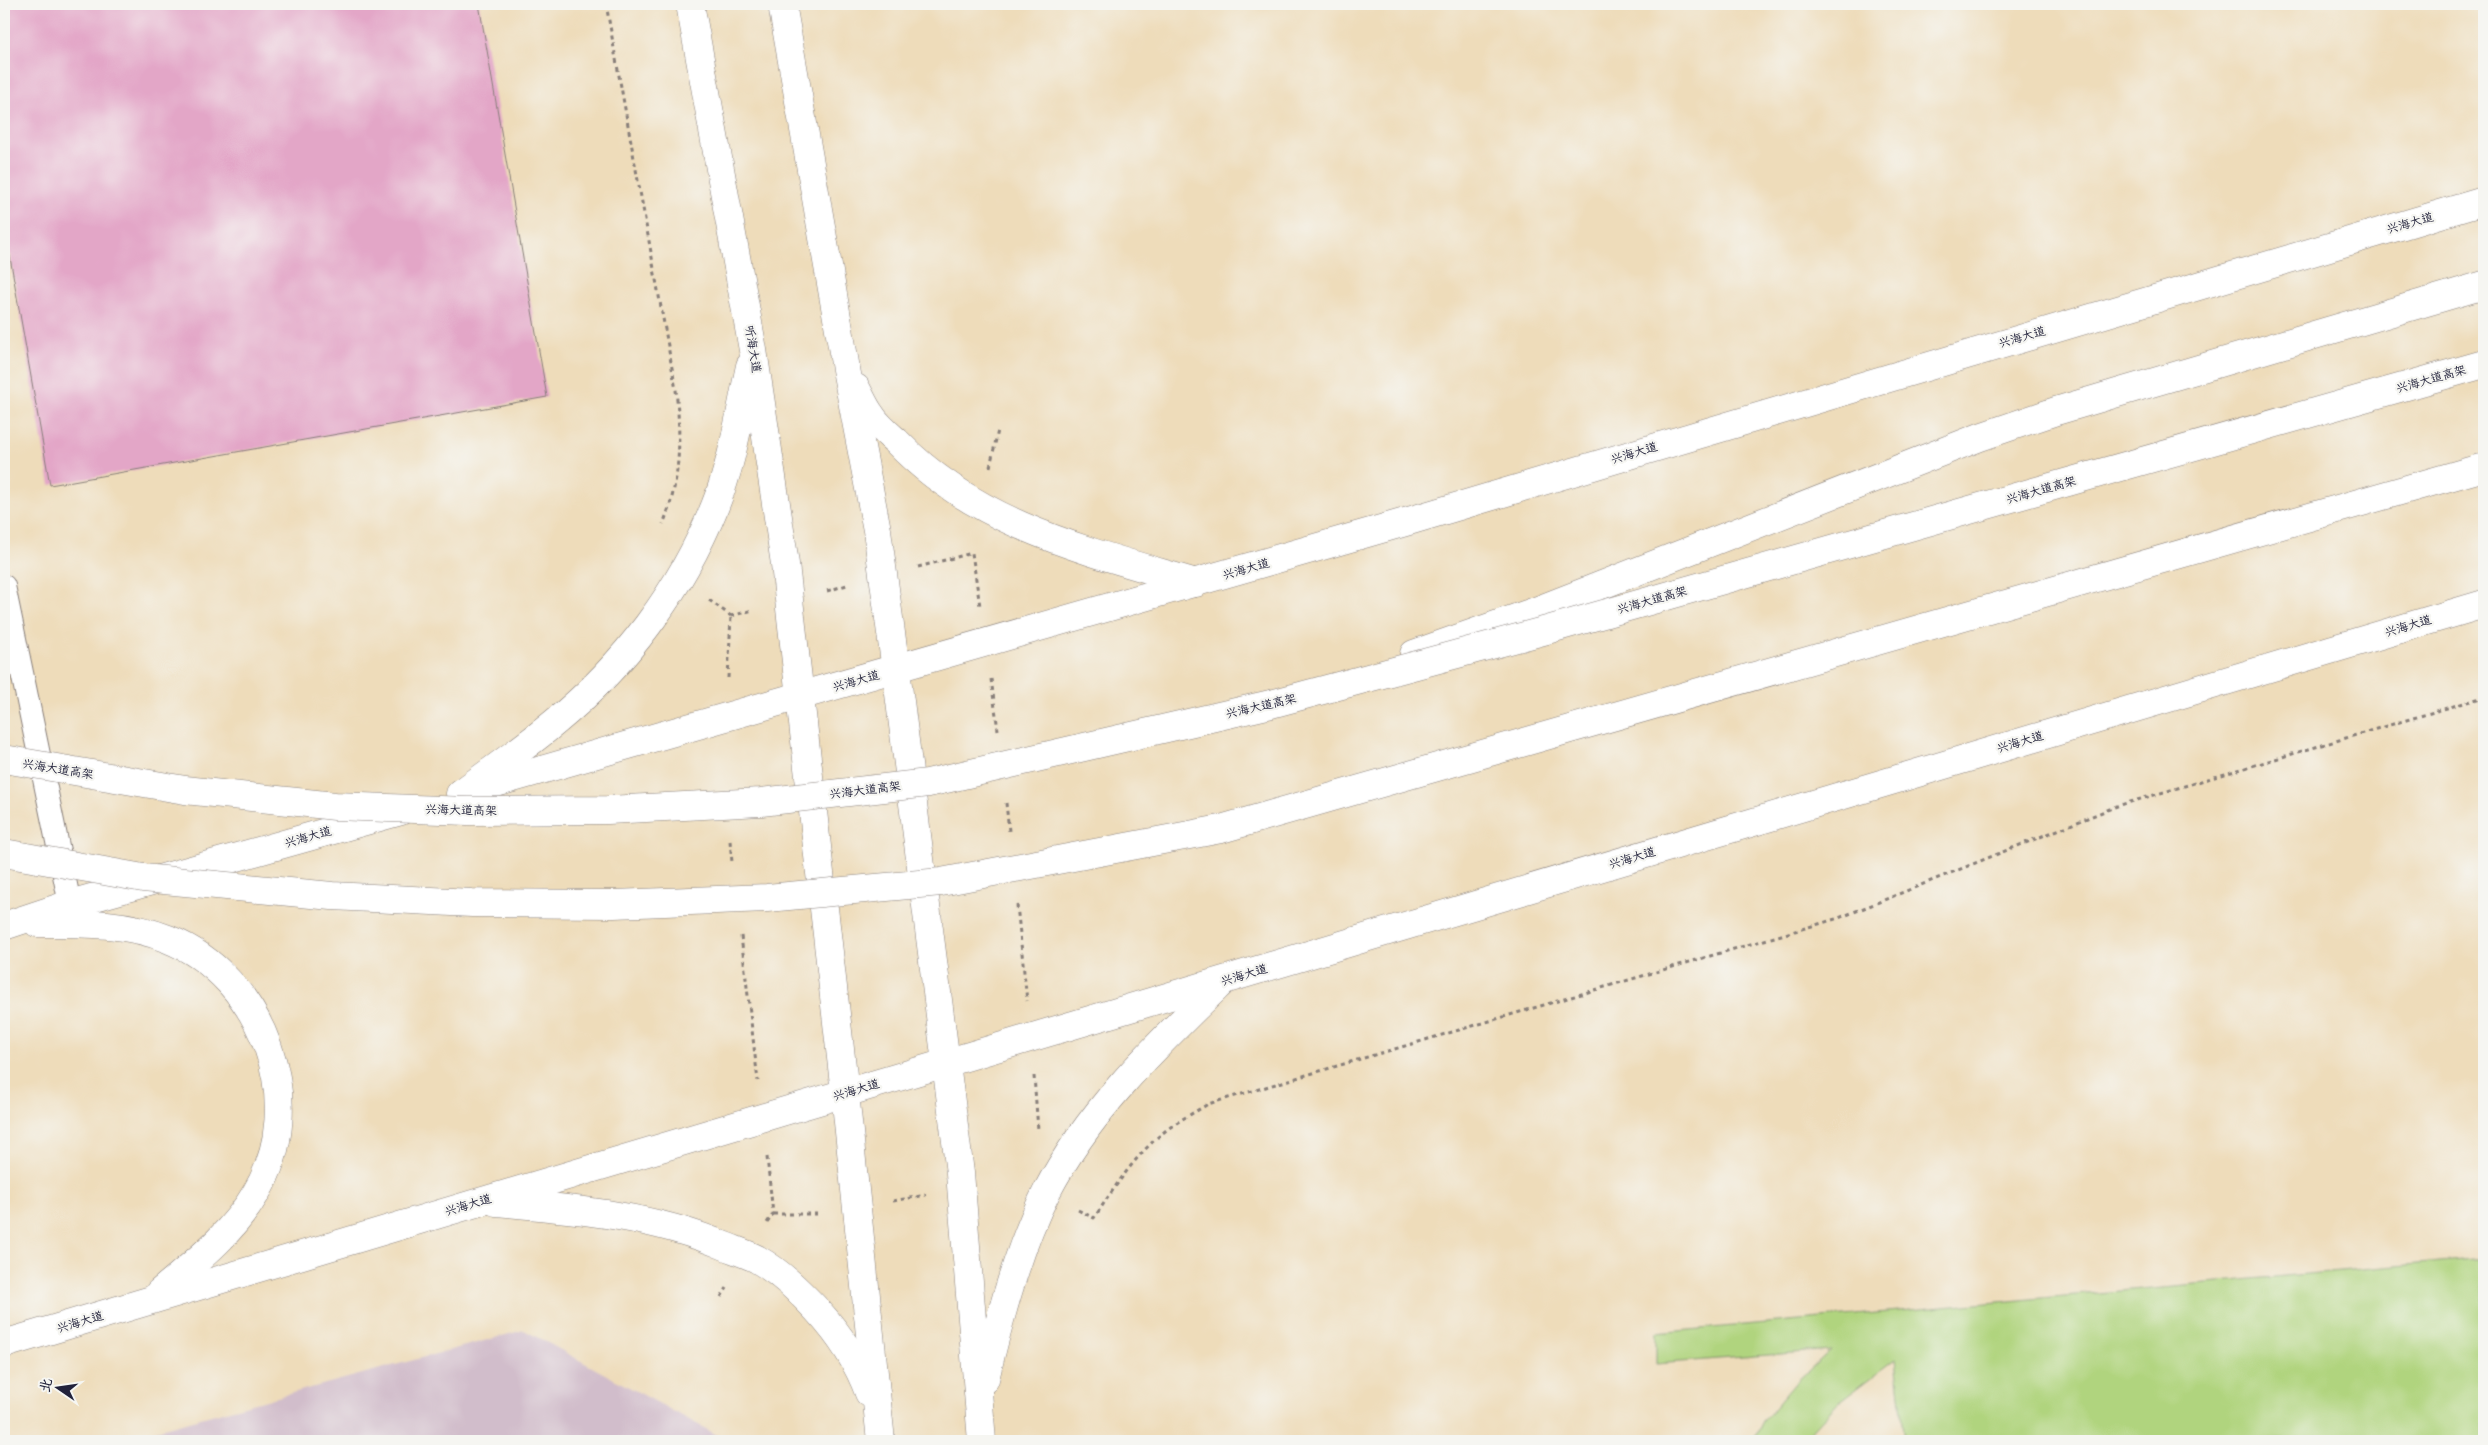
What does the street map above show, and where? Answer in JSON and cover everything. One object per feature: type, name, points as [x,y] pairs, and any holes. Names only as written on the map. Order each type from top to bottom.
[{"type":"main road","name":"听海大道","points":[[690,4],[754,350],[785,564],[845,1093],[879,1428]]},
{"type":"main road","points":[[782,4],[846,368],[878,530],[962,1189],[982,1441]]},
{"type":"main road","name":"兴海大道","points":[[9,924],[70,904],[1196,583],[2484,201]]},
{"type":"main road","points":[[1271,704],[1533,612],[1980,437],[2056,411],[2484,285]]},
{"type":"main road","points":[[460,794],[555,722],[608,673],[651,622],[680,578],[716,505],[754,350]]},
{"type":"main road","name":"兴海大道高架","points":[[4,759],[185,790],[335,806],[467,811],[608,810],[761,802],[928,783],[1271,704],[1547,630],[2484,364]]},
{"type":"main road","points":[[846,368],[871,416],[927,471],[981,508],[1074,547],[1196,583]]},
{"type":"main road","points":[[4,853],[143,878],[332,896],[472,903],[614,904],[767,898],[941,882],[1221,829],[2484,467]]},
{"type":"main road","name":"兴海大道","points":[[4,1344],[2484,604]]},
{"type":"main road","points":[[9,924],[87,923],[134,928],[169,939],[201,956],[229,980],[252,1009],[268,1042],[277,1080],[279,1118],[272,1156],[257,1192],[236,1224],[150,1301]]},
{"type":"main road","points":[[979,1402],[1007,1296],[1050,1186],[1096,1115],[1129,1075],[1223,981]]},
{"type":"main road","points":[[482,1201],[577,1210],[647,1221],[696,1234],[756,1259],[794,1286],[828,1323],[860,1369],[879,1428]]},
{"type":"lane","points":[[4,586],[70,904]]},
{"type":"path","points":[[606,4],[677,400],[680,430],[677,474],[659,532]]},
{"type":"path","points":[[1094,1218],[1121,1176],[1146,1148],[1173,1125],[1208,1104],[1839,918],[2117,806],[2484,697]]},
{"type":"shaded area","points":[[524,1330],[728,1441],[116,1441]]},
{"type":"green space","points":[[2484,1258],[2484,1441],[1905,1441],[1896,1359],[1838,1403],[1802,1441],[1753,1441],[1763,1421],[1796,1382],[1831,1350],[1656,1364],[1656,1333]]},
{"type":"building","points":[[4,4],[479,4],[547,397],[50,485],[4,223]]}]
